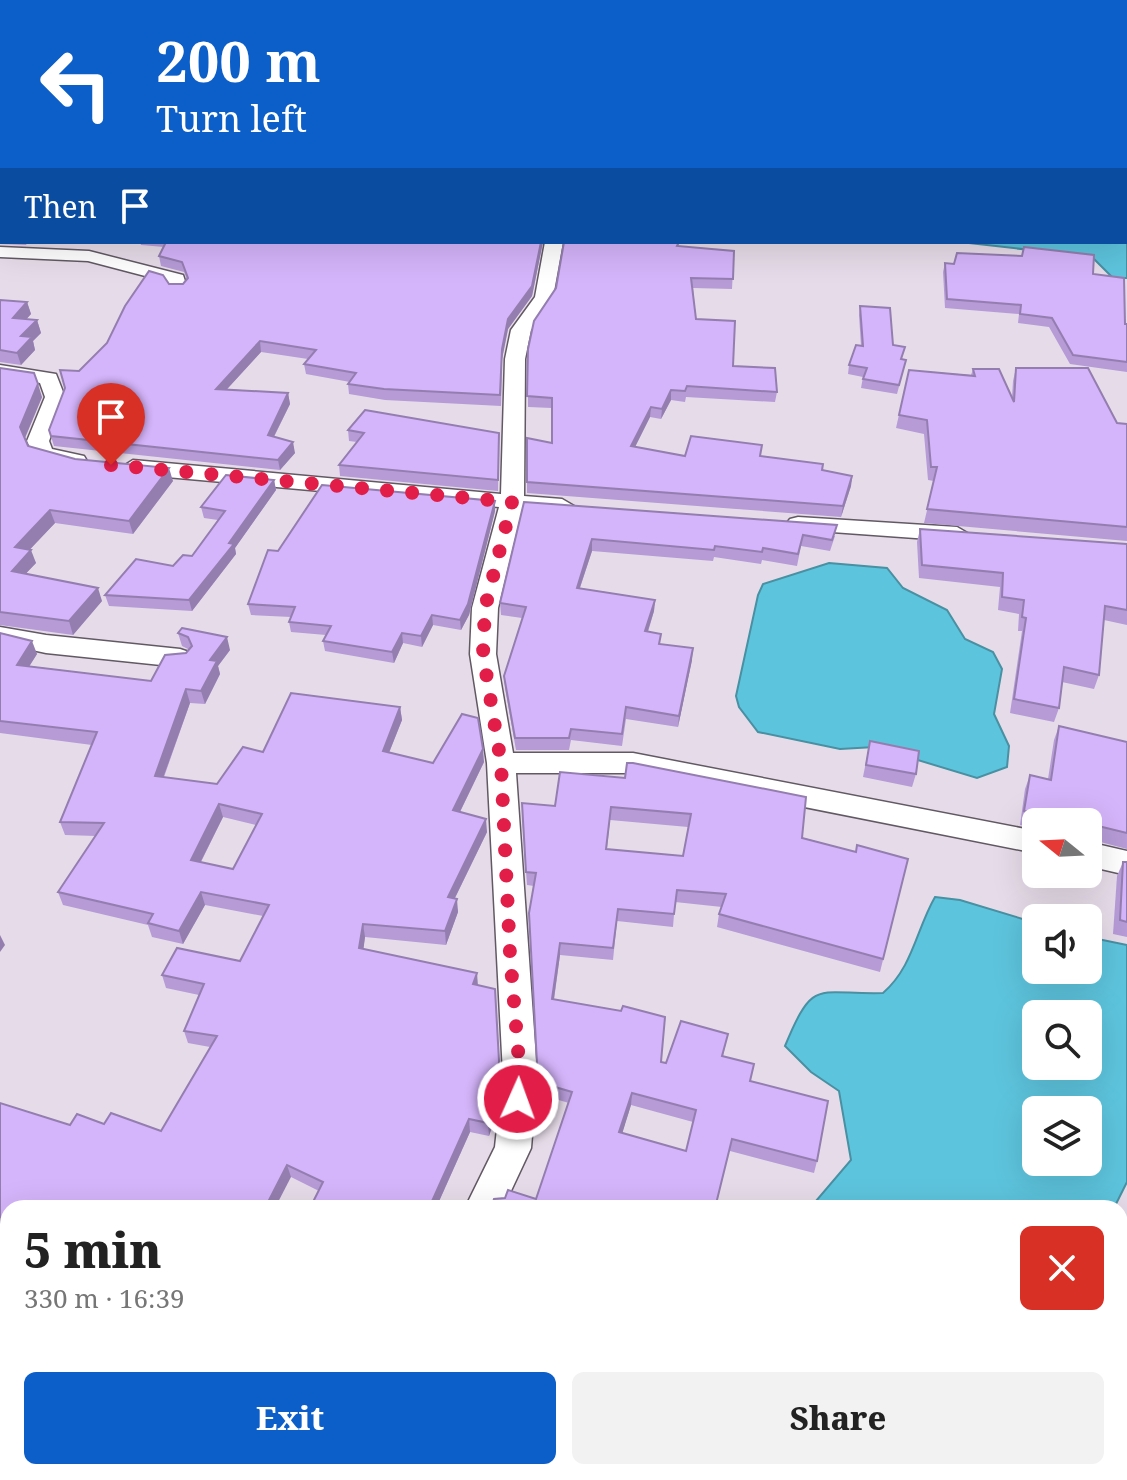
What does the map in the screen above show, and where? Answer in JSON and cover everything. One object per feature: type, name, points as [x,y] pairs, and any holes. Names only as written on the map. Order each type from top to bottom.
[{"type":"street","points":[[488,1200],[513,1148],[520,1074],[510,954],[501,763],[483,654],[485,608],[512,502],[515,359],[521,330],[544,297],[554,244]]},
{"type":"street","points":[[0,252],[89,256],[176,279],[178,287]]},
{"type":"street","points":[[0,371],[49,378],[55,397],[38,441],[43,453],[103,464],[590,508]]},
{"type":"street","points":[[776,522],[977,535]]},
{"type":"street","points":[[0,635],[46,644],[180,658]]},
{"type":"street","points":[[501,763],[633,763],[938,820],[1022,839]]},
{"type":"street","points":[[1102,857],[1127,863]]},
{"type":"water","points":[[978,244],[1127,244],[1127,278],[1113,278],[1094,259]]},
{"type":"water","points":[[829,563],[887,568],[903,588],[947,610],[965,639],[993,652],[1002,669],[994,714],[1009,746],[1007,767],[977,778],[875,747],[840,749],[758,732],[739,707],[736,696],[758,595],[763,584]]},
{"type":"water","points":[[935,897],[960,900],[1022,919],[1022,984],[1102,984],[1102,940],[1127,945],[1127,1182],[1118,1200],[817,1200],[851,1160],[839,1091],[811,1072],[785,1046],[803,1008],[811,999],[831,992],[883,993],[901,972]]},
{"type":"building","points":[[165,244],[541,244],[532,286],[508,319],[502,349],[500,395],[348,384],[356,373],[304,364],[316,350],[260,341],[216,389],[288,393],[268,435],[293,442],[278,460],[51,436],[49,430],[65,388],[60,370],[79,371],[107,343],[125,306],[149,271],[163,275],[169,284],[183,284],[188,278],[182,262],[159,256]]},
{"type":"building","points":[[564,244],[678,244],[734,251],[733,279],[691,278],[696,319],[735,321],[733,366],[775,368],[777,392],[687,386],[685,391],[671,390],[662,409],[651,407],[631,446],[685,456],[691,436],[762,445],[760,456],[823,464],[822,470],[852,476],[843,506],[527,482],[527,438],[552,443],[552,398],[527,396],[528,349],[534,321],[556,288]]},
{"type":"building","points":[[1024,247],[1094,255],[1093,274],[1124,278],[1127,362],[1073,355],[1052,318],[1020,314],[1021,305],[947,299],[945,263],[954,264],[957,253],[1022,256]]},
{"type":"building","points":[[0,300],[27,302],[13,318],[37,320],[21,336],[32,337],[17,353],[0,350]]},
{"type":"building","points":[[860,306],[890,308],[893,345],[905,347],[901,359],[906,360],[899,385],[863,379],[867,368],[849,365],[856,345],[863,346]]},
{"type":"building","points":[[0,368],[34,373],[38,384],[20,427],[28,446],[75,459],[169,468],[129,521],[50,510],[15,547],[31,550],[12,571],[98,588],[69,621],[0,612]]},
{"type":"building","points":[[1016,368],[1088,368],[1117,423],[1127,424],[1127,527],[927,509],[937,467],[931,467],[927,420],[899,415],[909,370],[975,376],[973,369],[999,369],[1014,402]]},
{"type":"building","points":[[365,410],[499,433],[498,480],[339,465],[364,433],[348,430]]},
{"type":"building","points":[[226,475],[274,480],[229,543],[234,544],[189,600],[105,595],[136,559],[173,566],[183,555],[192,556],[225,511],[201,507]]},
{"type":"building","points":[[322,485],[495,501],[468,604],[460,620],[432,615],[421,636],[402,633],[392,652],[323,641],[331,626],[289,622],[295,607],[248,604],[268,550],[278,551]]},
{"type":"building","points":[[524,502],[837,525],[832,540],[803,535],[798,554],[763,548],[762,552],[715,546],[714,550],[592,539],[577,588],[655,600],[645,631],[661,634],[659,644],[693,648],[679,716],[626,707],[622,734],[571,729],[569,738],[515,738],[504,676],[526,607],[500,603]]},
{"type":"building","points":[[920,529],[1127,544],[1127,610],[1105,606],[1099,675],[1064,667],[1059,708],[1014,699],[1026,618],[1022,617],[1024,600],[1002,597],[1003,573],[922,565]]},
{"type":"building","points":[[182,628],[227,637],[210,660],[217,661],[201,691],[186,689],[155,776],[217,784],[243,747],[263,752],[291,693],[400,707],[383,751],[433,763],[462,714],[478,718],[483,749],[453,810],[486,819],[448,897],[457,899],[445,931],[363,924],[359,948],[477,973],[473,984],[495,989],[499,1061],[495,1102],[488,1123],[469,1119],[433,1200],[314,1200],[323,1182],[287,1165],[269,1200],[0,1200],[0,1103],[70,1125],[77,1114],[104,1124],[111,1113],[161,1131],[217,1036],[184,1031],[204,984],[162,975],[177,948],[240,961],[269,905],[201,892],[179,931],[148,923],[153,914],[58,892],[104,823],[60,822],[97,732],[0,721],[0,633],[32,641],[17,665],[151,681],[165,655],[186,653],[192,646],[188,637],[178,633]],"holes":[[[219,804],[262,814],[233,869],[191,860]]]},
{"type":"building","points":[[1059,726],[1127,742],[1127,833],[1102,827],[1102,808],[1024,808],[1030,775],[1051,780]]},
{"type":"building","points":[[870,741],[919,751],[916,774],[866,765]]},
{"type":"building","points":[[627,763],[633,763],[806,797],[802,838],[856,852],[857,845],[908,859],[883,959],[719,914],[726,894],[677,890],[674,914],[618,909],[613,948],[560,943],[552,999],[621,1011],[623,1006],[665,1017],[661,1062],[666,1063],[681,1021],[728,1034],[722,1056],[754,1064],[750,1081],[828,1101],[817,1161],[732,1139],[717,1200],[494,1200],[505,1198],[508,1190],[536,1199],[572,1092],[538,1082],[529,913],[536,873],[526,872],[522,803],[555,806],[560,772],[625,778]],"holes":[[[611,807],[691,814],[683,856],[606,849]],[[632,1093],[696,1110],[686,1151],[619,1132]]]},
{"type":"building","points":[[1123,862],[1127,862],[1127,922],[1120,920]]},
{"type":"route","points":[[111,465],[512,502],[485,608],[483,654],[501,763],[510,954],[520,1074],[518,1099]]}]
